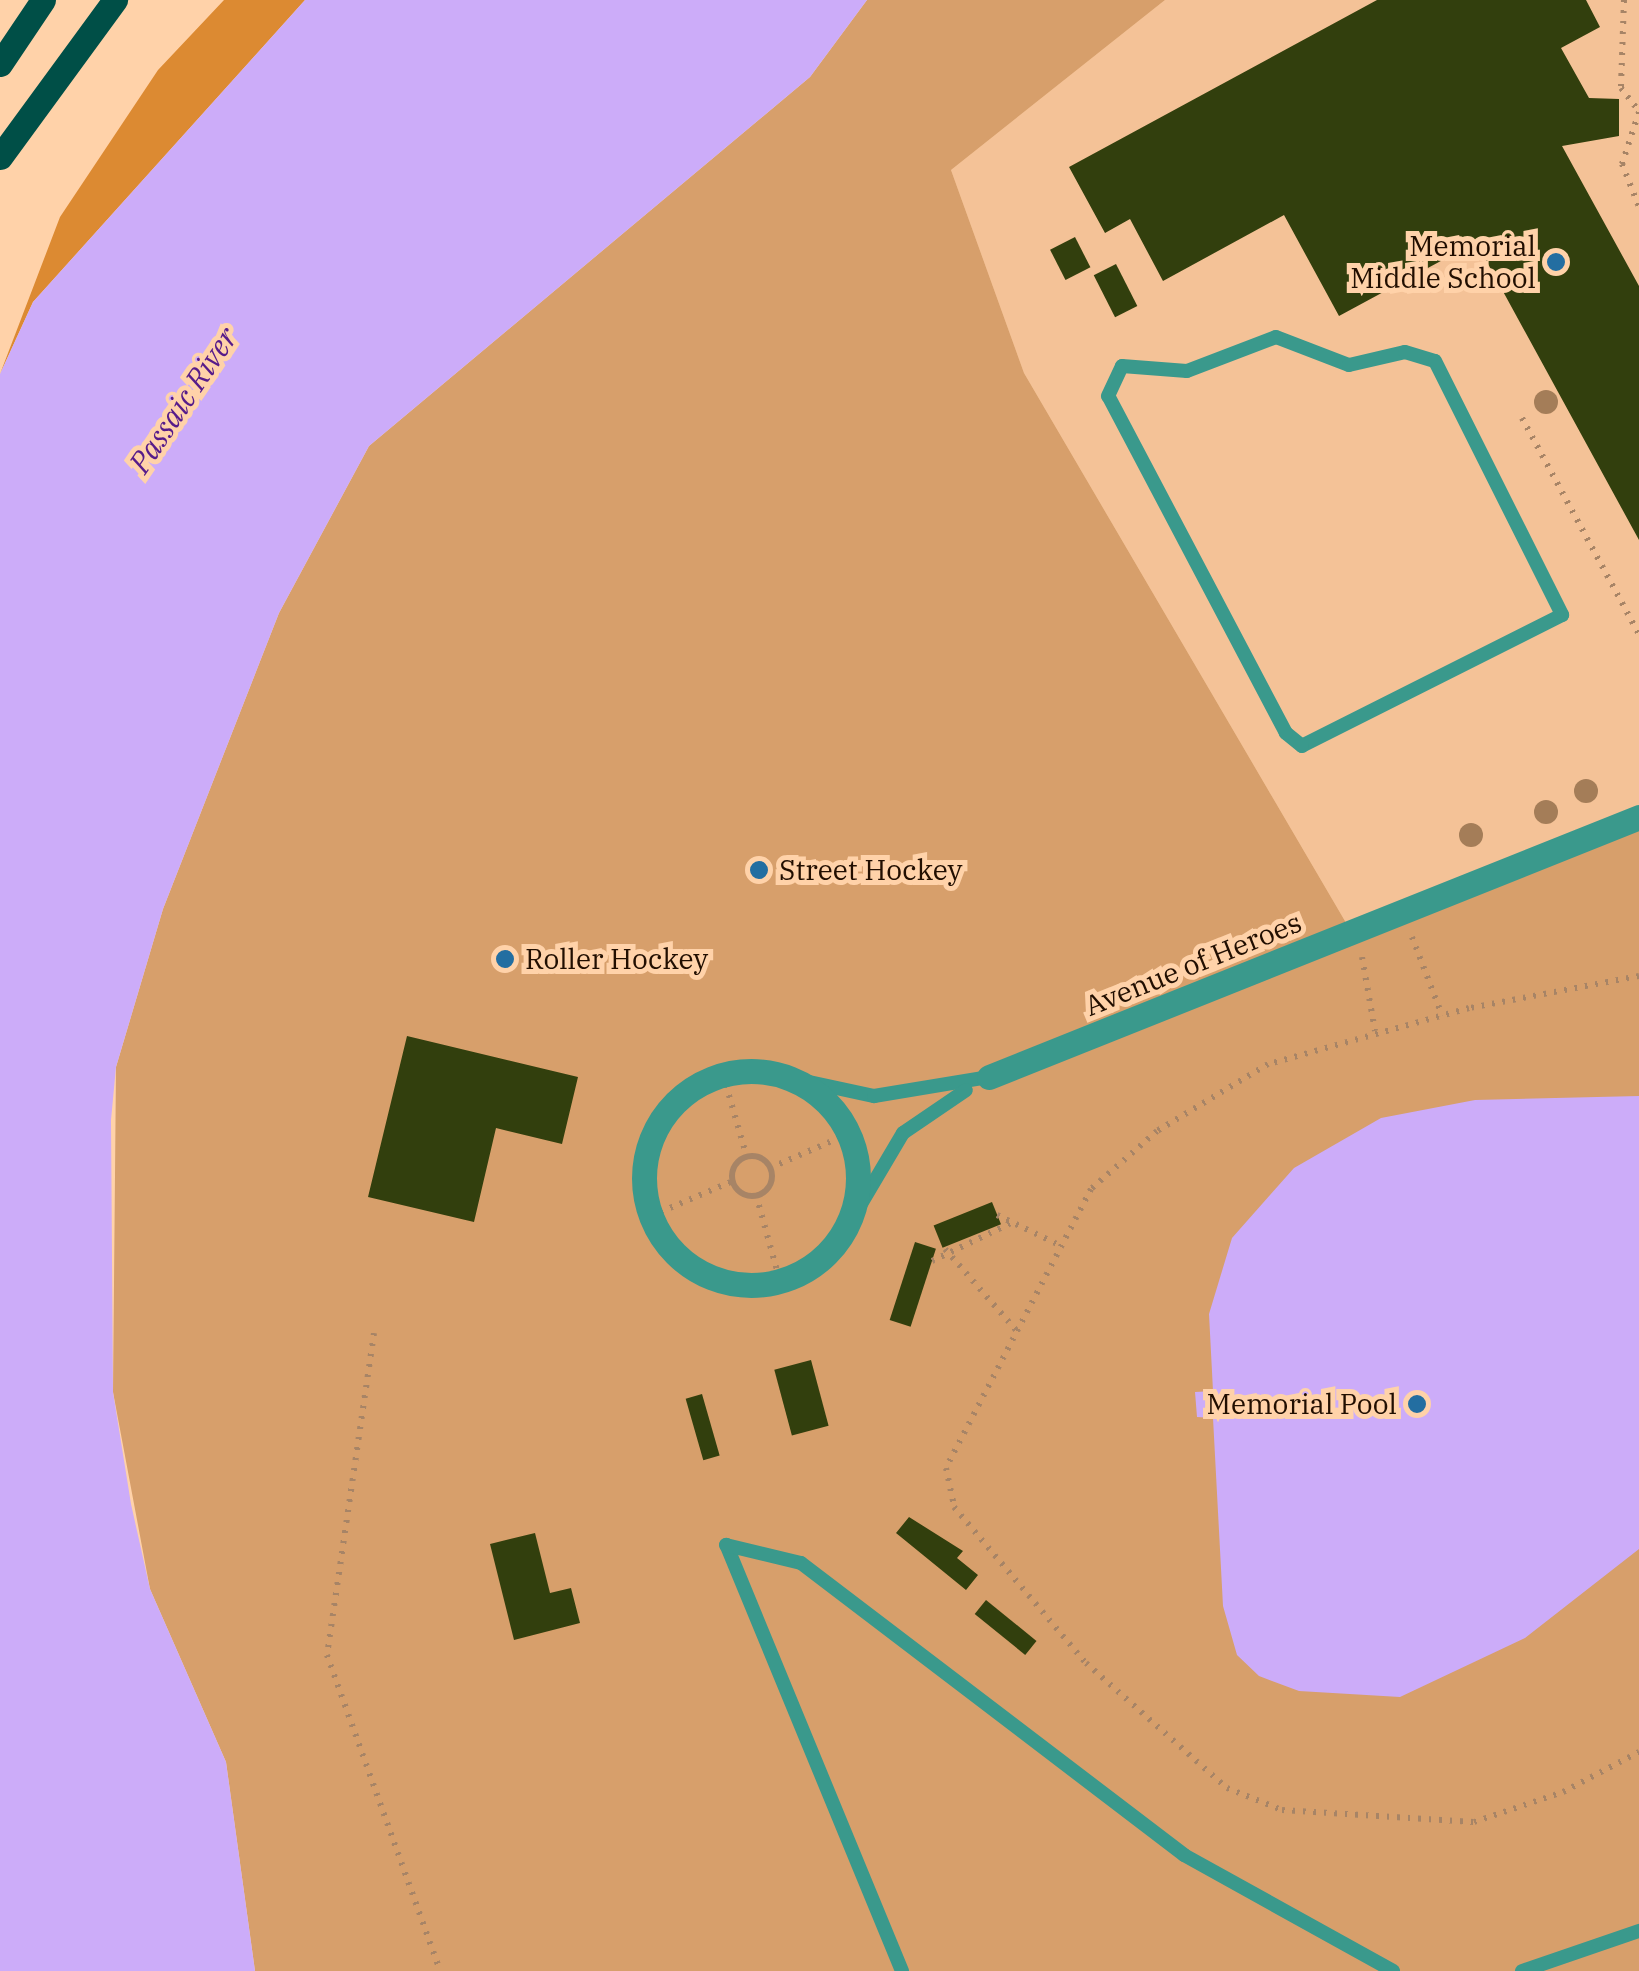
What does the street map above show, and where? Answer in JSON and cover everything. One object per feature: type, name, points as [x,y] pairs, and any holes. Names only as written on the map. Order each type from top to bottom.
[{"type":"main road","points":[[0,64],[43,0]]},
{"type":"main road","points":[[0,158],[115,0]]},
{"type":"street","name":"Avenue of Heroes","points":[[988,1077],[1639,817]]},
{"type":"street","name":"Avenue of Heroes","points":[[780,1281],[706,1276],[670,1249],[652,1216],[644,1178],[655,1130],[687,1092],[723,1076],[758,1072],[808,1087],[848,1134]]},
{"type":"street","points":[[780,1281],[817,1263],[848,1226],[858,1168],[848,1134]]},
{"type":"lane","points":[[1276,337],[1348,365],[1427,355],[1556,598],[1562,615],[1551,625],[1302,746],[1286,733],[1111,412],[1109,378],[1122,366],[1187,371],[1276,337]]},
{"type":"lane","name":"Avenue of Heroes","points":[[758,1072],[874,1096],[988,1077]]},
{"type":"lane","points":[[848,1226],[914,1121],[988,1077]]},
{"type":"lane","points":[[902,1971],[726,1545],[801,1563],[1184,1855],[1393,1971]]},
{"type":"lane","points":[[1522,1971],[1639,1931]]},
{"type":"path","points":[[1624,0],[1621,88],[1639,112],[1622,164],[1639,207]]},
{"type":"path","points":[[1522,418],[1639,634]]},
{"type":"path","points":[[1402,913],[1442,1015]]},
{"type":"path","points":[[1352,933],[1376,1031]]},
{"type":"path","points":[[1639,976],[1442,1015],[1268,1064],[1173,1120],[1091,1189],[946,1468],[954,1506],[1086,1663],[1227,1788],[1282,1810],[1474,1822],[1563,1792],[1639,1752]]},
{"type":"path","points":[[652,1216],[733,1181],[747,1157],[723,1076]]},
{"type":"path","points":[[747,1157],[770,1168],[848,1134]]},
{"type":"path","points":[[756,1195],[770,1184],[770,1168]]},
{"type":"path","points":[[733,1181],[756,1195],[780,1281]]},
{"type":"path","points":[[997,1215],[1061,1246]]},
{"type":"path","points":[[932,1261],[944,1249],[1013,1222]]},
{"type":"path","points":[[944,1249],[1017,1330]]},
{"type":"path","points":[[374,1334],[327,1655],[440,1971]]},
{"type":"shaded area","points":[[224,0],[305,0],[33,302],[0,374],[60,217],[158,70]]},
{"type":"shaded area","points":[[867,0],[1165,0],[951,170],[1024,373],[1352,933],[1639,817],[1639,1971],[255,1971],[226,1762],[150,1589],[113,1392],[116,1067],[163,909],[279,613],[369,446],[810,77]]},
{"type":"shaded area","points":[[1165,0],[1639,0],[1639,817],[1352,933],[1024,373],[951,170]]},
{"type":"water","name":"Passaic River","points":[[305,0],[867,0],[810,77],[369,446],[279,613],[163,909],[116,1067],[111,1120],[113,1392],[131,1504],[150,1589],[226,1762],[255,1971],[0,1971],[0,374],[33,302]]},
{"type":"water","name":"Memorial Pool","points":[[1639,1096],[1639,1549],[1525,1638],[1400,1697],[1299,1691],[1259,1676],[1237,1655],[1223,1606],[1213,1418],[1197,1417],[1195,1392],[1213,1391],[1209,1314],[1232,1238],[1294,1168],[1381,1118],[1475,1100]]},
{"type":"building","name":"Memorial Middle School","points":[[1377,0],[1586,0],[1600,27],[1561,48],[1589,98],[1619,99],[1619,136],[1562,146],[1639,286],[1639,540],[1476,242],[1339,316],[1284,215],[1163,281],[1130,219],[1105,233],[1069,167]]},
{"type":"building","points":[[1075,237],[1090,267],[1065,280],[1050,250]]},
{"type":"building","points":[[1116,264],[1137,306],[1115,317],[1094,275]]},
{"type":"building","points":[[407,1036],[578,1077],[562,1144],[496,1128],[474,1222],[368,1197]]},
{"type":"building","points":[[992,1202],[1001,1224],[943,1248],[934,1226]]},
{"type":"building","points":[[915,1242],[936,1249],[911,1327],[890,1320]]},
{"type":"building","points":[[811,1360],[829,1426],[792,1436],[774,1370]]},
{"type":"building","points":[[702,1394],[720,1456],[703,1460],[686,1399]]},
{"type":"building","points":[[909,1517],[963,1551],[957,1558],[978,1575],[966,1590],[896,1533]]},
{"type":"building","points":[[535,1533],[550,1593],[571,1588],[580,1623],[514,1640],[490,1544]]},
{"type":"building","points":[[986,1600],[1037,1641],[1025,1655],[975,1614]]},
{"type":"place","name":"Memorial Middle School","points":[[1556,262]]},
{"type":"place","name":"Street Hockey","points":[[759,870]]},
{"type":"place","name":"Roller Hockey","points":[[505,959]]},
{"type":"place","name":"Memorial Pool","points":[[1417,1404]]}]
